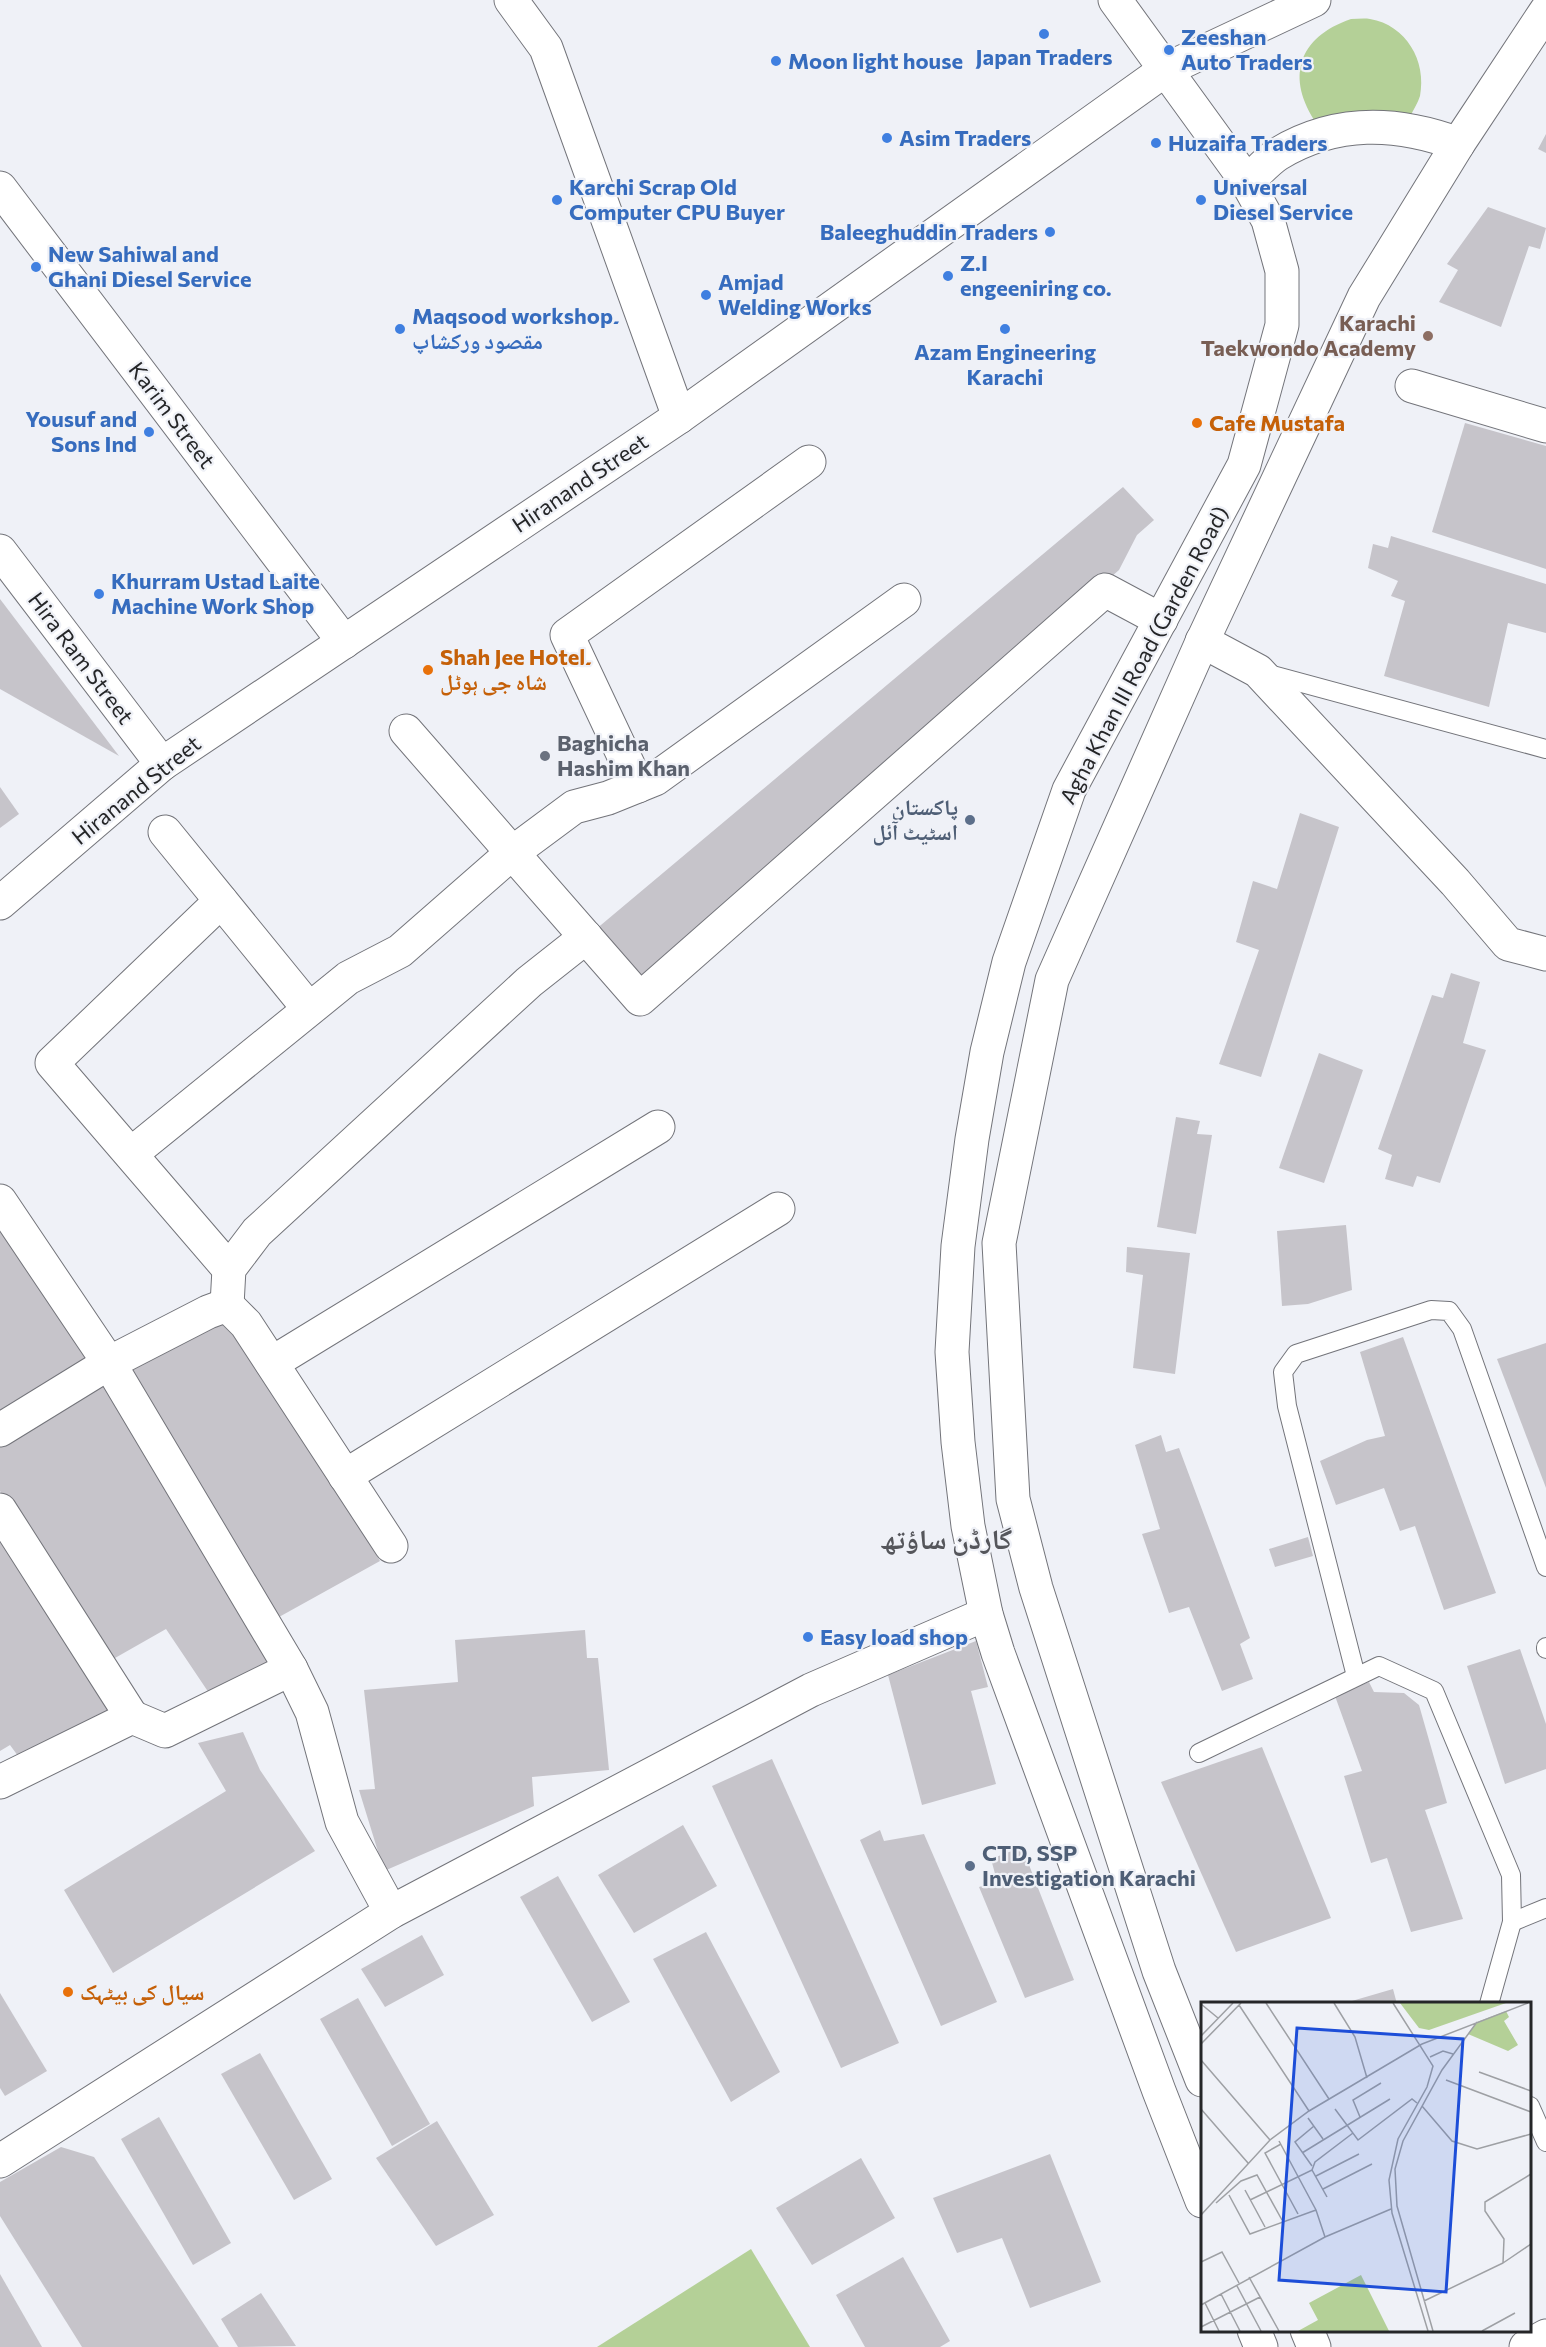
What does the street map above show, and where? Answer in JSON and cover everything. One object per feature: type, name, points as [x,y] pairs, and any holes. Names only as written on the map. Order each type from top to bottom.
[{"type":"street","points":[[511,0],[546,48],[679,417]]},
{"type":"street","name":"Agha Khan III Road (Garden Road)","points":[[1115,0],[1247,182],[1268,220],[1282,271],[1282,325],[1244,465],[1068,790],[1009,962],[985,1063],[972,1139],[958,1246],[952,1352],[958,1442],[968,1526],[986,1614],[998,1653],[1115,1974],[1201,2196]]},
{"type":"street","name":"Hiranand Street","points":[[0,903],[162,764],[679,417],[1166,70],[1314,0]]},
{"type":"street","name":"Agha Khan III Road (Garden Road)","points":[[1201,2075],[1155,1960],[1036,1588],[1013,1499],[999,1243],[1052,980],[1202,641],[1364,297],[1458,144],[1546,11]]},
{"type":"street","points":[[1247,182],[1277,155],[1315,136],[1368,125],[1428,133],[1458,144]]},
{"type":"street","name":"Karim Street","points":[[0,188],[344,642]]},
{"type":"street","points":[[1412,386],[1546,426]]},
{"type":"street","points":[[638,786],[567,635],[809,462]]},
{"type":"street","name":"Hira Ram Street","points":[[0,551],[162,764]]},
{"type":"street","points":[[406,731],[640,999],[1105,590],[1161,620]]},
{"type":"street","points":[[131,1154],[348,978],[400,951],[512,853],[574,807],[608,798],[655,779],[903,600]]},
{"type":"street","points":[[1202,641],[1258,671],[1455,882],[1508,944],[1546,954]]},
{"type":"street","points":[[165,832],[309,1008]]},
{"type":"street","points":[[221,901],[52,1063],[230,1269]]},
{"type":"street","points":[[391,1546],[246,1324],[227,1305],[230,1269],[265,1224],[529,982],[586,937]]},
{"type":"street","points":[[272,1363],[658,1127]]},
{"type":"street","points":[[0,1201],[109,1363],[291,1669],[312,1712],[342,1822],[391,1912]]},
{"type":"street","points":[[345,1476],[778,1209]]},
{"type":"street","points":[[0,1430],[109,1363],[208,1312],[227,1305]]},
{"type":"street","points":[[0,1510],[132,1717],[165,1731],[291,1669]]},
{"type":"street","points":[[0,2161],[391,1912],[811,1689],[986,1614]]},
{"type":"street","points":[[0,1782],[132,1717]]},
{"type":"street","points":[[1254,2332],[1261,2347]]},
{"type":"street","points":[[1307,2332],[1314,2347]]},
{"type":"street","points":[[1526,2347],[1546,2336]]},
{"type":"lane","points":[[1258,671],[1546,749]]},
{"type":"lane","points":[[1356,1677],[1287,1406],[1283,1372],[1296,1354],[1431,1310],[1449,1311],[1462,1329],[1546,1568]]},
{"type":"lane","points":[[1199,1753],[1379,1666],[1434,1691],[1511,1875],[1512,1922],[1490,2002]]},
{"type":"lane","points":[[1512,1922],[1546,1908]]},
{"type":"lane","points":[[1531,2108],[1546,2142]]},
{"type":"green space","points":[[1351,19],[1368,19],[1383,23],[1394,29],[1411,47],[1417,58],[1421,83],[1420,96],[1410,117],[1317,124],[1301,91],[1302,61],[1309,48],[1319,37],[1333,27]]},
{"type":"green space","points":[[751,2249],[810,2347],[597,2347]]},
{"type":"building","points":[[1546,134],[1546,153],[1538,149]]},
{"type":"building","points":[[1488,207],[1546,228],[1540,249],[1529,246],[1501,327],[1439,302],[1458,270],[1447,264]]},
{"type":"building","points":[[1465,423],[1546,446],[1546,569],[1432,532]]},
{"type":"building","points":[[1123,487],[1154,520],[1137,535],[1119,570],[645,986],[595,930]]},
{"type":"building","points":[[1391,536],[1546,584],[1546,633],[1508,623],[1489,707],[1384,676],[1405,601],[1391,596],[1398,581],[1368,568],[1373,544],[1388,548]]},
{"type":"building","points":[[0,599],[119,756],[0,689]]},
{"type":"building","points":[[0,787],[19,814],[0,828]]},
{"type":"building","points":[[1300,813],[1339,827],[1261,1077],[1219,1064],[1259,950],[1236,942],[1253,881],[1277,889]]},
{"type":"building","points":[[1451,973],[1480,982],[1463,1043],[1486,1050],[1440,1183],[1417,1176],[1413,1187],[1385,1179],[1392,1155],[1378,1149],[1432,995],[1443,998]]},
{"type":"building","points":[[1319,1053],[1363,1070],[1324,1183],[1279,1168]]},
{"type":"building","points":[[1176,1117],[1200,1121],[1197,1134],[1212,1135],[1196,1234],[1157,1227]]},
{"type":"building","points":[[0,1218],[95,1359],[0,1419]]},
{"type":"building","points":[[1346,1225],[1352,1290],[1308,1304],[1282,1306],[1277,1231]]},
{"type":"building","points":[[1127,1247],[1190,1253],[1175,1374],[1133,1368],[1143,1275],[1126,1272]]},
{"type":"building","points":[[220,1313],[240,1346],[256,1354],[380,1561],[270,1622],[121,1371]]},
{"type":"building","points":[[1403,1337],[1496,1593],[1444,1610],[1415,1526],[1400,1531],[1384,1488],[1336,1505],[1320,1461],[1367,1440],[1385,1436],[1360,1352]]},
{"type":"building","points":[[1546,1343],[1546,1488],[1497,1359]]},
{"type":"building","points":[[108,1372],[276,1660],[213,1699],[166,1629],[108,1662],[0,1491],[0,1439]]},
{"type":"building","points":[[1161,1435],[1166,1452],[1179,1448],[1250,1638],[1240,1644],[1253,1679],[1222,1691],[1189,1607],[1169,1613],[1142,1534],[1160,1529],[1135,1445]]},
{"type":"building","points":[[0,1530],[114,1709],[21,1760],[10,1745],[0,1751]]},
{"type":"building","points":[[1308,1537],[1313,1556],[1275,1567],[1269,1549]]},
{"type":"building","points":[[585,1630],[587,1658],[598,1658],[609,1770],[532,1777],[534,1806],[384,1871],[359,1790],[375,1789],[364,1690],[458,1682],[455,1640]]},
{"type":"building","points":[[976,1641],[988,1687],[971,1691],[996,1784],[922,1805],[888,1675]]},
{"type":"building","points":[[1520,1649],[1546,1724],[1546,1769],[1505,1784],[1467,1666]]},
{"type":"building","points":[[1369,1682],[1374,1692],[1404,1693],[1419,1705],[1447,1803],[1425,1810],[1463,1919],[1411,1932],[1387,1858],[1371,1863],[1344,1776],[1362,1771],[1335,1696]]},
{"type":"building","points":[[243,1732],[260,1770],[315,1851],[113,1973],[64,1890],[226,1791],[198,1743]]},
{"type":"building","points":[[1262,1747],[1331,1918],[1236,1952],[1161,1782]]},
{"type":"building","points":[[772,1759],[899,2043],[841,2068],[712,1786]]},
{"type":"building","points":[[683,1825],[717,1886],[634,1933],[598,1875]]},
{"type":"building","points":[[880,1830],[884,1841],[924,1834],[997,2002],[941,2026],[860,1840]]},
{"type":"building","points":[[1022,1847],[1074,1980],[1025,1998],[979,1887],[997,1881],[991,1859]]},
{"type":"building","points":[[558,1876],[630,2002],[592,2022],[520,1897]]},
{"type":"building","points":[[706,1932],[780,2072],[731,2102],[653,1959]]},
{"type":"building","points":[[422,1935],[444,1975],[385,2007],[361,1969]]},
{"type":"building","points":[[1393,1989],[1396,2002],[1348,2002]]},
{"type":"building","points":[[0,1993],[47,2071],[5,2096],[0,2088]]},
{"type":"building","points":[[358,1998],[430,2124],[392,2146],[320,2019]]},
{"type":"building","points":[[260,2053],[332,2179],[294,2200],[221,2074]]},
{"type":"building","points":[[159,2117],[231,2243],[193,2265],[121,2139]]},
{"type":"building","points":[[437,2121],[494,2215],[436,2246],[376,2158]]},
{"type":"building","points":[[61,2147],[94,2157],[219,2347],[82,2347],[0,2216],[0,2182]]},
{"type":"building","points":[[1050,2154],[1101,2282],[1030,2308],[1002,2238],[957,2253],[933,2198]]},
{"type":"building","points":[[861,2158],[895,2218],[812,2265],[776,2208]]},
{"type":"building","points":[[903,2257],[950,2341],[940,2347],[865,2347],[836,2295]]},
{"type":"building","points":[[0,2274],[42,2347],[0,2347]]},
{"type":"building","points":[[261,2293],[296,2346],[238,2347],[221,2319]]},
{"type":"place","name":"Japan Traders","points":[[1044,34]]},
{"type":"place","name":"Zeeshan Auto Traders","points":[[1169,50]]},
{"type":"place","name":"Moon light house","points":[[776,61]]},
{"type":"place","name":"Asim Traders","points":[[887,138]]},
{"type":"place","name":"Huzaifa Traders","points":[[1156,143]]},
{"type":"place","name":"Karchi Scrap Old Computer CPU Buyer","points":[[557,200]]},
{"type":"place","name":"Universal Diesel Service","points":[[1201,200]]},
{"type":"place","name":"Baleeghuddin Traders","points":[[1050,232]]},
{"type":"place","name":"New Sahiwal and Ghani Diesel Service","points":[[36,267]]},
{"type":"place","name":"Z.I engeeniring co.","points":[[948,276]]},
{"type":"place","name":"Amjad Welding Works","points":[[706,295]]},
{"type":"place","name":"Maqsood workshop۔ مقصود ورکشاپ","points":[[400,329]]},
{"type":"place","name":"Azam Engineering Karachi","points":[[1005,329]]},
{"type":"place","name":"Karachi Taekwondo Academy","points":[[1428,336]]},
{"type":"place","name":"Cafe Mustafa","points":[[1197,423]]},
{"type":"place","name":"Yousuf and Sons Ind","points":[[149,432]]},
{"type":"place","name":"Khurram Ustad Laite Machine Work Shop","points":[[99,594]]},
{"type":"place","name":"Shah Jee Hotel۔ شاہ جی ہوٹل","points":[[428,670]]},
{"type":"place","name":"Baghicha Hashim Khan","points":[[545,756]]},
{"type":"place","name":"پاکستان اسٹیٹ آئل","points":[[970,820]]},
{"type":"place","name":"Easy load shop","points":[[808,1637]]},
{"type":"place","name":"CTD, SSP Investigation Karachi","points":[[970,1866]]},
{"type":"place","name":"سیال کی بیٹہک","points":[[68,1992]]},
{"type":"district","name":"گارڈن ساؤتھ","points":[[946,1539]]}]
